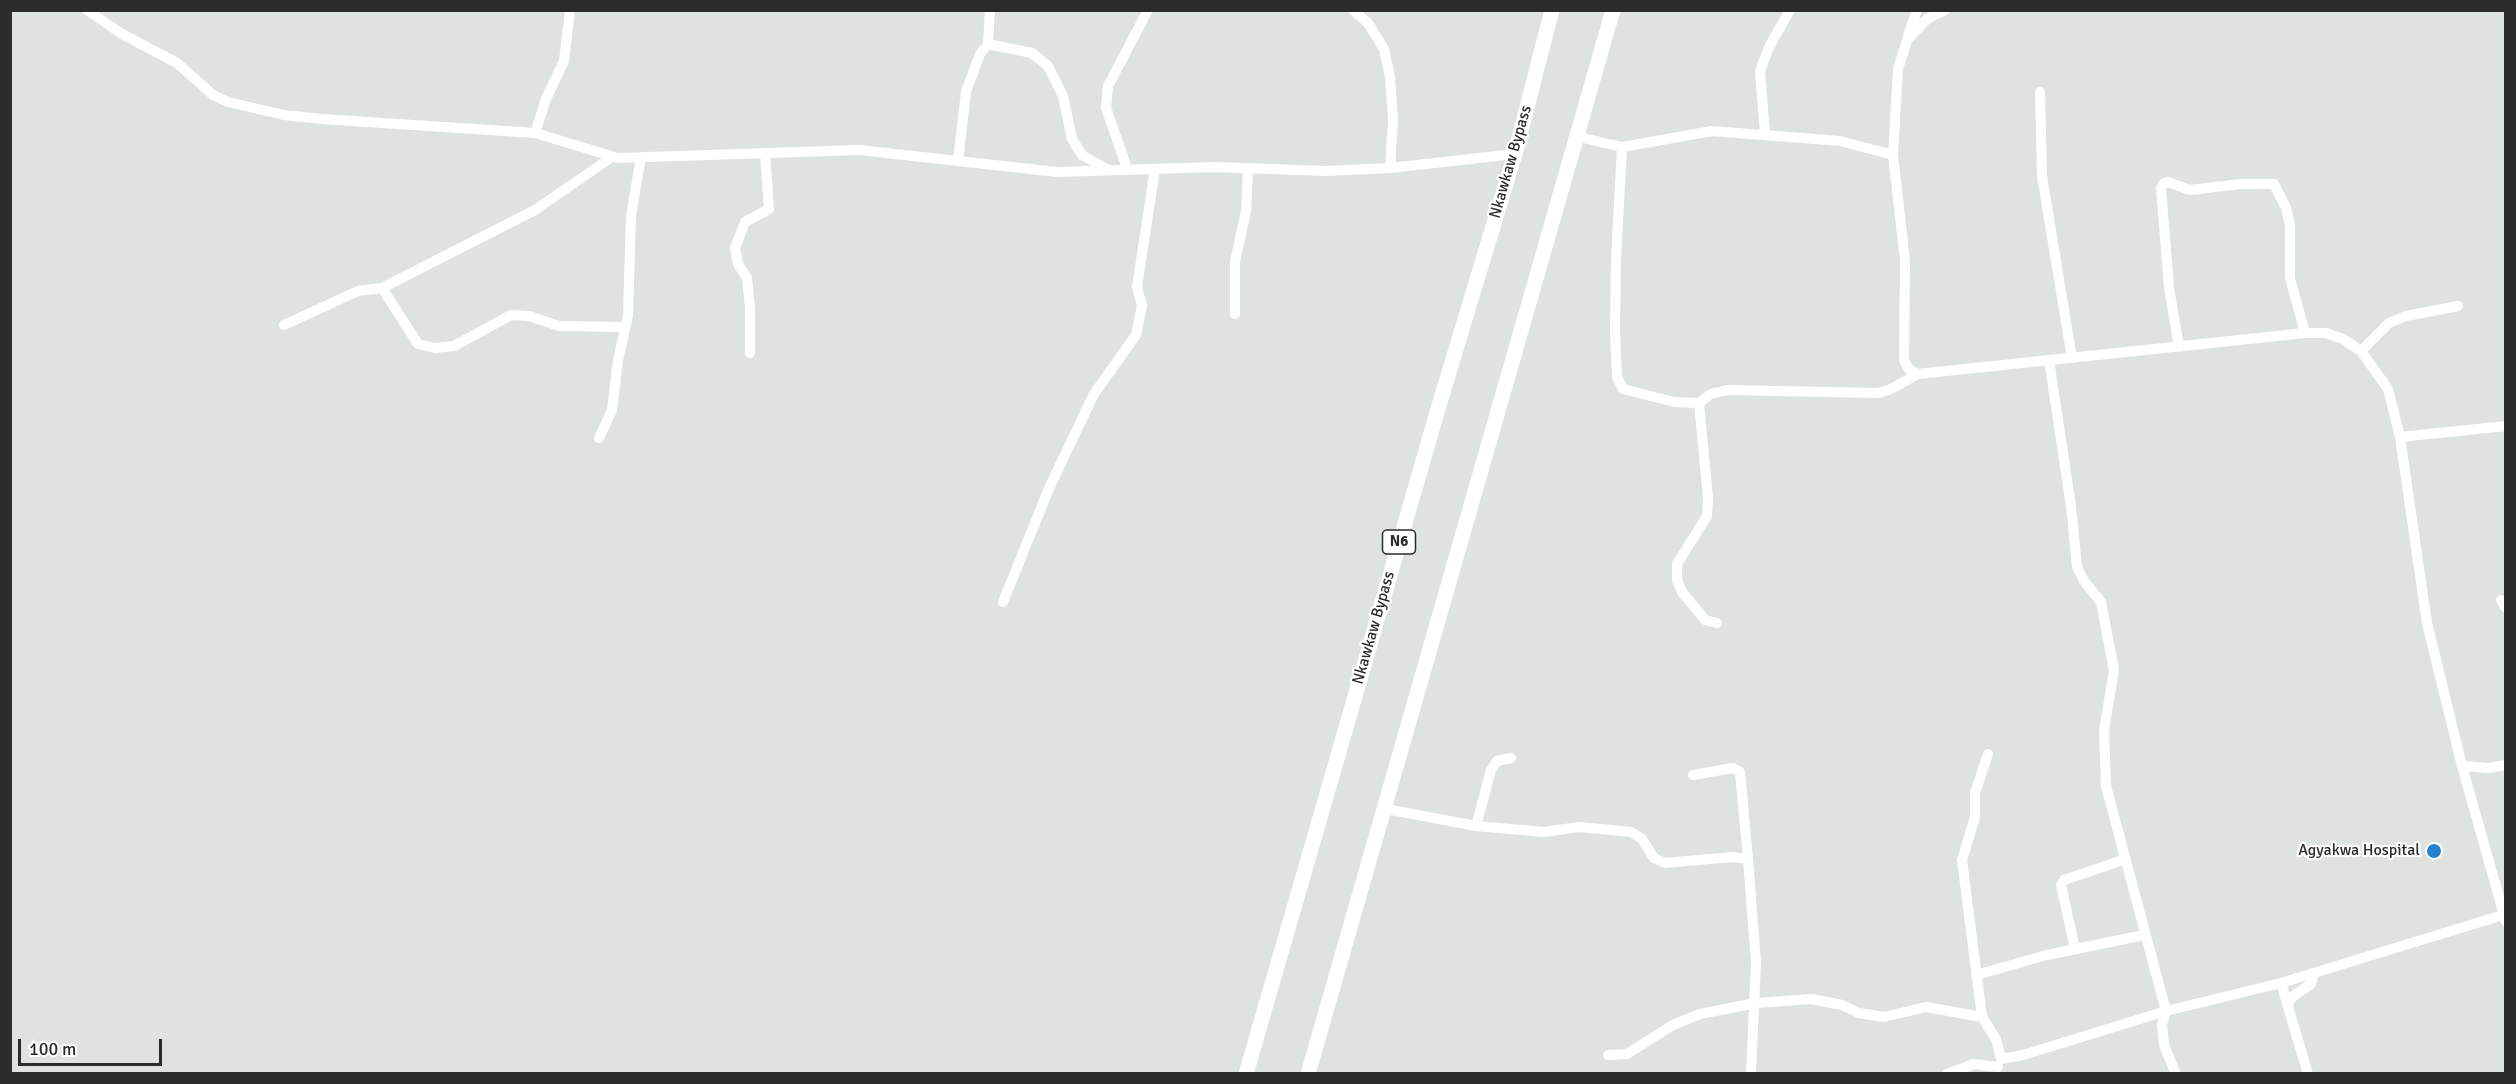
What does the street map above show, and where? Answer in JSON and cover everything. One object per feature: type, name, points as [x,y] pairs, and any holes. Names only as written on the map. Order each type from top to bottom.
[{"type":"highway","name":"Nkawkaw Bypass","points":[[1246,1074],[1440,402],[1515,154],[1552,10]]},
{"type":"highway","points":[[1308,1074],[1386,809],[1480,469],[1579,137],[1613,10]]},
{"type":"street","points":[[87,10],[122,34],[177,63],[213,96],[228,102],[284,115],[322,119],[535,133],[612,157],[860,150],[1057,172],[1127,168],[1248,170],[1390,168],[1515,154]]},
{"type":"street","points":[[535,133],[546,99],[564,60],[570,10]]},
{"type":"street","points":[[958,161],[966,92],[980,54],[988,44],[990,10]]},
{"type":"street","points":[[1127,168],[1106,108],[1108,86],[1148,10]]},
{"type":"street","points":[[1353,10],[1368,23],[1384,49],[1390,77],[1393,120],[1390,168]]},
{"type":"street","points":[[1765,134],[1761,71],[1769,47],[1790,10]]},
{"type":"street","points":[[1917,10],[1898,69],[1893,154],[1905,261],[1904,360],[1909,369],[1918,374]]},
{"type":"street","points":[[1907,40],[1927,19],[1945,10]]},
{"type":"street","points":[[988,44],[1032,53],[1048,66],[1063,96],[1072,139],[1083,155],[1107,169]]},
{"type":"street","points":[[2040,92],[2042,176],[2072,358]]},
{"type":"street","points":[[1579,137],[1622,147],[1712,131],[1840,141],[1893,154]]},
{"type":"street","points":[[1622,147],[1616,260],[1617,377],[1627,392],[1674,402],[1699,403],[1711,394],[1727,390],[1878,393],[1891,389],[1918,374],[2305,333],[2326,333],[2343,339],[2361,351],[2388,389],[2400,437],[2427,623],[2462,766],[2504,911],[2314,973],[2166,1011],[2023,1055],[1999,1066],[1974,1065],[1947,1074]]},
{"type":"street","points":[[750,353],[747,278],[738,264],[735,248],[746,222],[769,209],[765,153]]},
{"type":"street","points":[[284,325],[358,291],[382,288],[535,210],[612,157]]},
{"type":"street","points":[[599,438],[612,410],[618,360],[625,327],[631,216],[641,157]]},
{"type":"street","points":[[1003,602],[1050,486],[1084,414],[1094,394],[1136,335],[1142,306],[1137,287],[1155,169]]},
{"type":"street","points":[[1235,314],[1235,262],[1246,211],[1248,170]]},
{"type":"street","points":[[2179,347],[2169,288],[2161,188],[2164,183],[2168,182],[2190,190],[2241,184],[2274,184],[2286,208],[2290,225],[2290,272],[2305,333]]},
{"type":"street","points":[[382,288],[418,344],[435,348],[454,346],[511,315],[529,316],[559,326],[625,327]]},
{"type":"street","points":[[2361,351],[2389,323],[2458,306]]},
{"type":"street","points":[[2049,360],[2071,506],[2077,567],[2084,581],[2101,602],[2114,670],[2104,731],[2106,786],[2166,1011],[2162,1024],[2164,1045],[2176,1074]]},
{"type":"street","points":[[1699,403],[1708,498],[1707,516],[1677,564],[1677,580],[1682,592],[1705,620],[1717,623]]},
{"type":"street","points":[[2400,437],[2505,426]]},
{"type":"street","points":[[1988,754],[1975,793],[1975,817],[1962,860],[1982,1017],[1996,1039],[1999,1066]]},
{"type":"street","points":[[1476,826],[1491,770],[1497,761],[1510,758]]},
{"type":"street","points":[[2462,766],[2489,768],[2505,765]]},
{"type":"street","points":[[1693,776],[1733,768],[1740,772],[1755,918],[1756,1003],[1750,1060],[1751,1074]]},
{"type":"street","points":[[1386,809],[1476,826],[1544,832],[1579,827],[1631,832],[1642,839],[1654,858],[1665,863],[1732,857],[1748,859]]},
{"type":"street","points":[[2075,949],[2061,885],[2064,880],[2126,860]]},
{"type":"street","points":[[1976,975],[2075,949],[2144,935]]},
{"type":"street","points":[[2288,1004],[2292,997],[2311,984],[2314,973]]},
{"type":"street","points":[[2281,982],[2308,1074]]},
{"type":"street","points":[[1608,1056],[1627,1054],[1673,1025],[1700,1014],[1756,1003],[1811,999],[1842,1005],[1858,1013],[1884,1017],[1926,1007],[1982,1017]]},
{"type":"place","name":"Agyakwa Hospital","points":[[2434,851]]}]
